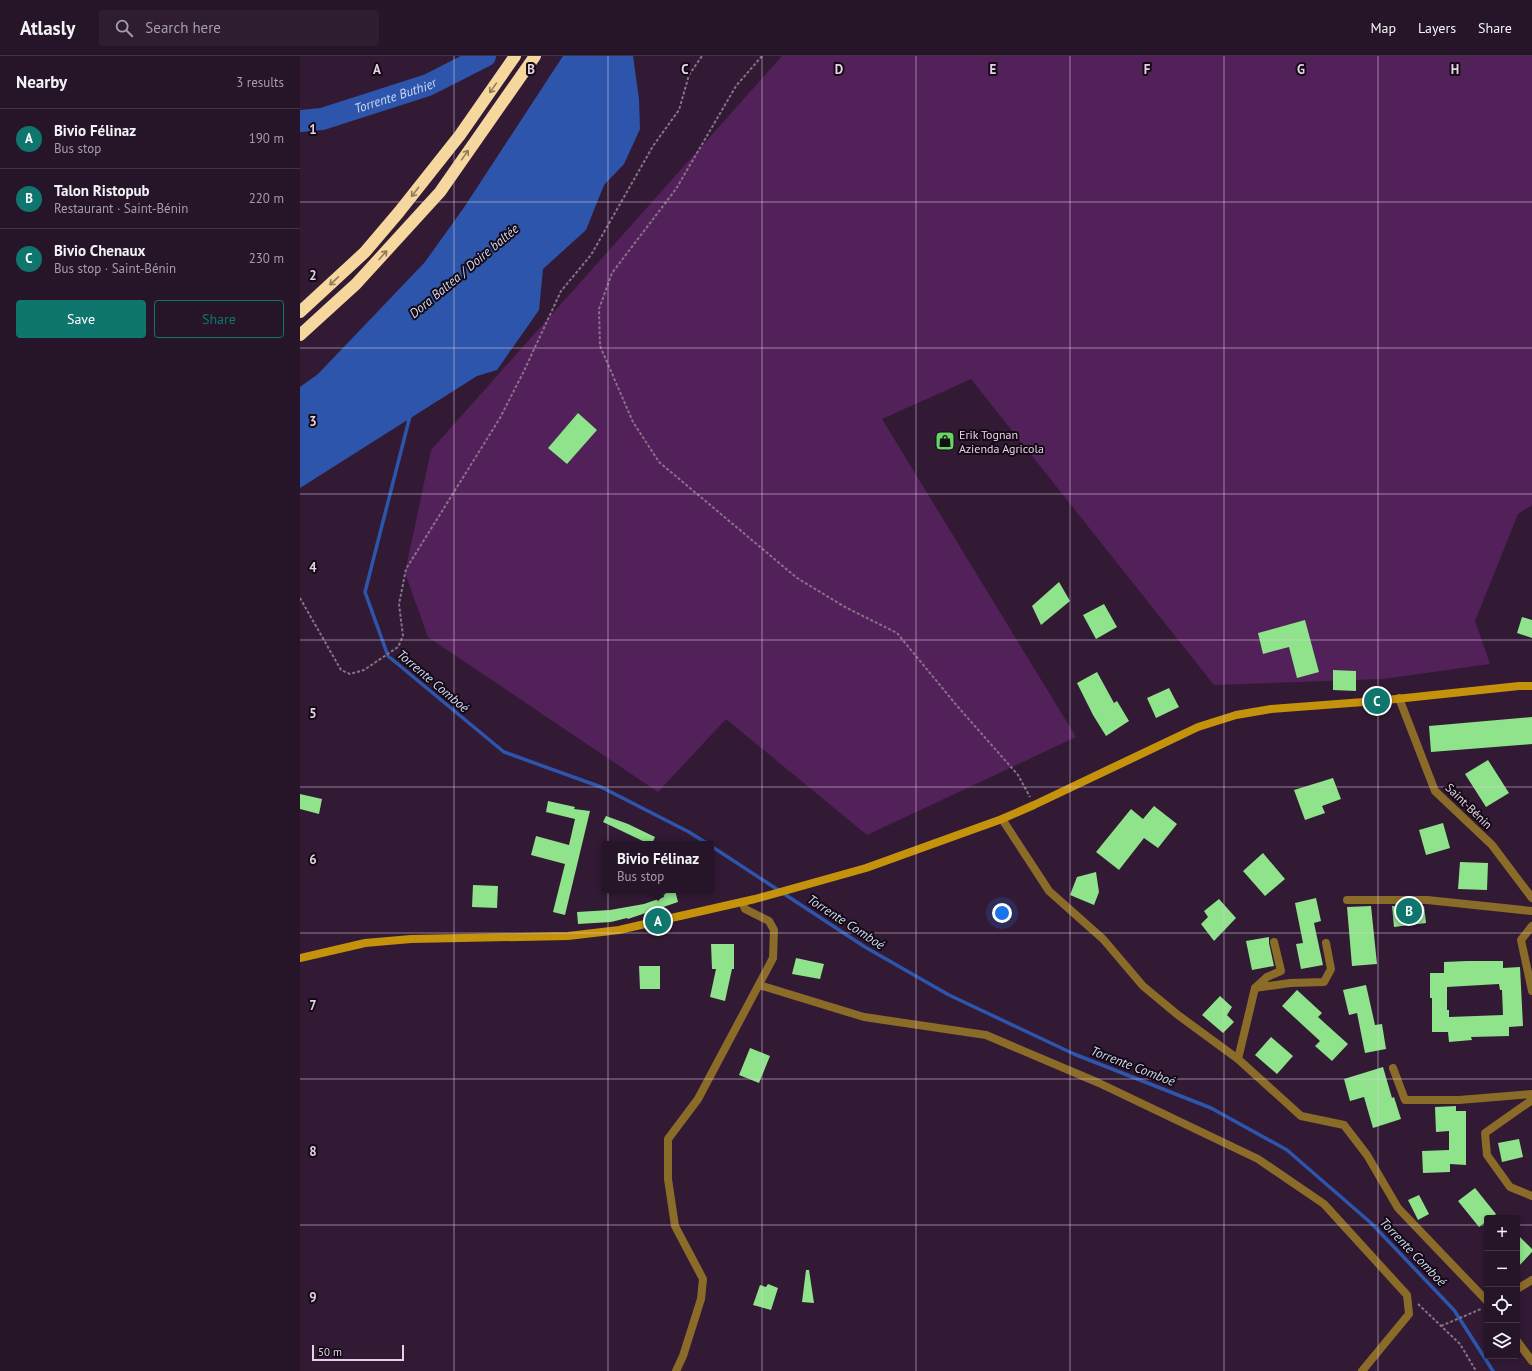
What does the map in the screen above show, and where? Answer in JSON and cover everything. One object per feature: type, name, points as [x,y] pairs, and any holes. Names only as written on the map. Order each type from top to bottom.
[{"type":"highway","points":[[300,312],[365,252],[399,212],[460,135],[515,56]]},
{"type":"highway","points":[[300,334],[356,284],[440,192],[535,56]]},
{"type":"main road","points":[[300,958],[365,944],[404,940],[568,936],[619,930],[755,899],[866,868],[1002,819],[1198,727],[1236,715],[1271,709],[1377,701],[1519,686],[1532,686]]},
{"type":"street","name":"Saint-Bénin","points":[[1399,698],[1435,791],[1492,845],[1532,898]]},
{"type":"street","points":[[1002,819],[1049,891],[1103,939],[1143,986],[1238,1059],[1301,1116],[1344,1125],[1367,1155],[1398,1208],[1484,1298]]},
{"type":"street","points":[[1347,900],[1427,900],[1532,911]]},
{"type":"street","points":[[676,1371],[683,1356],[701,1299],[703,1279],[675,1226],[668,1178],[668,1139],[698,1099],[773,958],[774,930],[769,921],[745,908],[742,902]]},
{"type":"street","points":[[1532,926],[1521,940],[1532,991]]},
{"type":"street","points":[[1238,1059],[1255,988],[1267,977],[1281,971],[1274,942]]},
{"type":"street","points":[[1255,988],[1290,982],[1324,982],[1331,969],[1326,943]]},
{"type":"street","points":[[759,985],[864,1017],[986,1035],[1098,1083],[1258,1159],[1324,1204],[1407,1295],[1409,1314],[1362,1371]]},
{"type":"street","points":[[1393,1068],[1405,1100],[1460,1100],[1532,1094]]},
{"type":"street","points":[[1532,1100],[1485,1133],[1487,1155],[1510,1187],[1532,1196]]},
{"type":"street","points":[[1520,1287],[1532,1280]]},
{"type":"street","points":[[1520,1345],[1532,1361]]},
{"type":"path","points":[[300,598],[341,670],[350,674],[364,670],[398,646],[403,636],[399,604],[406,569],[500,418],[524,371],[561,291],[591,255],[653,146],[679,110],[689,75],[702,56]]},
{"type":"path","points":[[762,56],[736,86],[676,189],[612,273],[599,309],[600,346],[633,422],[659,462],[797,578],[845,607],[897,634],[958,707],[1018,775],[1034,805]]},
{"type":"path","points":[[1407,1295],[1460,1344],[1476,1371]]},
{"type":"path","points":[[1441,1326],[1484,1307]]},
{"type":"shaded area","points":[[782,56],[1532,56],[1532,505],[1518,514],[1475,621],[1490,664],[1383,679],[1214,685],[971,379],[882,419],[1076,737],[867,835],[726,719],[658,792],[428,637],[405,573],[431,450]]},
{"type":"water","name":"Dora Baltea / Doire baltée","points":[[563,56],[633,56],[639,99],[640,129],[624,164],[604,185],[586,230],[543,269],[539,310],[497,370],[477,376],[300,488],[300,387],[318,374],[425,262],[465,206]]},
{"type":"building","points":[[578,413],[597,430],[567,464],[548,448]]},
{"type":"building","points":[[1059,582],[1070,601],[1041,625],[1032,606]]},
{"type":"building","points":[[1104,604],[1117,627],[1096,639],[1083,615]]},
{"type":"building","points":[[1522,617],[1532,620],[1532,638],[1517,633]]},
{"type":"building","points":[[1305,620],[1319,672],[1297,678],[1289,647],[1263,654],[1258,633]]},
{"type":"building","points":[[1333,670],[1356,671],[1356,691],[1333,690]]},
{"type":"building","points":[[1097,672],[1114,703],[1117,701],[1129,721],[1106,736],[1093,715],[1077,683]]},
{"type":"building","points":[[1169,688],[1179,707],[1156,718],[1147,698]]},
{"type":"building","points":[[1532,717],[1532,744],[1431,752],[1429,726]]},
{"type":"building","points":[[1488,760],[1509,793],[1486,807],[1465,774]]},
{"type":"building","points":[[1333,778],[1341,799],[1322,806],[1325,813],[1305,820],[1294,790]]},
{"type":"building","points":[[300,794],[322,799],[319,814],[300,809]]},
{"type":"building","points":[[548,801],[575,807],[574,809],[590,811],[565,915],[553,912],[565,864],[531,855],[536,836],[569,845],[575,819],[546,812]]},
{"type":"building","points":[[1154,806],[1177,824],[1158,848],[1144,838],[1119,870],[1096,852],[1131,809],[1143,819]]},
{"type":"building","points":[[606,816],[628,824],[655,837],[653,841],[643,841],[603,822]]},
{"type":"building","points":[[1443,823],[1450,848],[1426,855],[1419,830]]},
{"type":"building","points":[[1263,853],[1285,879],[1265,896],[1243,871]]},
{"type":"building","points":[[1460,862],[1488,863],[1487,890],[1458,889]]},
{"type":"building","points":[[1096,872],[1099,892],[1094,905],[1070,895],[1077,877]]},
{"type":"building","points":[[473,885],[498,886],[497,908],[472,907]]},
{"type":"building","points":[[663,893],[676,893],[678,902],[628,919],[611,922],[578,924],[577,912],[610,910],[644,904],[664,897]]},
{"type":"building","points":[[1316,898],[1321,921],[1314,923],[1323,965],[1301,969],[1296,944],[1303,943],[1295,903]]},
{"type":"building","points":[[1219,899],[1236,918],[1214,941],[1201,924],[1208,917],[1204,911]]},
{"type":"building","points":[[1371,906],[1377,964],[1352,966],[1347,907]]},
{"type":"building","points":[[1392,906],[1424,906],[1426,923],[1394,927]]},
{"type":"building","points":[[1269,937],[1274,966],[1252,970],[1246,941]]},
{"type":"building","points":[[711,944],[734,944],[734,969],[732,969],[725,1001],[710,997],[716,969],[712,969]]},
{"type":"building","points":[[796,958],[824,964],[820,979],[792,974]]},
{"type":"building","points":[[1503,961],[1503,968],[1520,967],[1523,1026],[1509,1027],[1509,1036],[1471,1037],[1472,1040],[1449,1042],[1448,1032],[1432,1032],[1430,973],[1444,973],[1444,962]],"holes":[[[1499,984],[1500,990],[1502,990],[1503,1015],[1449,1017],[1449,1010],[1447,1010],[1447,987]]]},
{"type":"building","points":[[639,966],[660,966],[660,989],[640,989]]},
{"type":"building","points":[[1366,985],[1375,1025],[1382,1024],[1386,1049],[1365,1053],[1357,1013],[1349,1015],[1343,990]]},
{"type":"building","points":[[1297,990],[1322,1013],[1318,1017],[1348,1044],[1332,1061],[1315,1046],[1320,1041],[1282,1006]]},
{"type":"building","points":[[1220,996],[1232,1007],[1227,1015],[1234,1022],[1223,1033],[1202,1015]]},
{"type":"building","points":[[1271,1037],[1293,1056],[1277,1074],[1255,1055]]},
{"type":"building","points":[[750,1048],[770,1056],[759,1083],[739,1075]]},
{"type":"building","points":[[1383,1067],[1392,1098],[1394,1097],[1401,1119],[1373,1128],[1364,1097],[1350,1101],[1344,1079]]},
{"type":"building","points":[[1456,1106],[1456,1111],[1466,1111],[1466,1165],[1450,1164],[1450,1172],[1423,1173],[1422,1151],[1449,1150],[1449,1131],[1436,1132],[1435,1107]]},
{"type":"building","points":[[1519,1139],[1523,1157],[1502,1162],[1498,1143]]},
{"type":"building","points":[[1475,1188],[1496,1214],[1484,1215],[1484,1223],[1479,1227],[1458,1201]]},
{"type":"building","points":[[1419,1195],[1429,1214],[1418,1220],[1408,1200]]},
{"type":"building","points":[[1520,1237],[1532,1249],[1532,1252],[1520,1265]]},
{"type":"building","points":[[806,1270],[809,1270],[814,1303],[802,1302]]},
{"type":"building","points":[[768,1284],[778,1288],[771,1310],[753,1305],[760,1285],[766,1287]]},
{"type":"waterway","name":"Torrente Buthier","points":[[300,121],[322,119],[428,85],[485,56]]},
{"type":"waterway","name":"Torrente Comboé","points":[[410,416],[365,592],[388,656],[504,752],[601,787],[689,832],[703,841]]},
{"type":"waterway","name":"Torrente Comboé","points":[[714,848],[865,947],[949,995],[1074,1054],[1211,1108],[1287,1150],[1371,1223],[1454,1310],[1493,1371]]},
{"type":"place","name":"Erik Tognan Azienda Agricola","points":[[945,441]]},
{"type":"place","name":"Bivio Chenaux","points":[[1377,701]]},
{"type":"place","name":"Talon Ristopub","points":[[1409,911]]},
{"type":"place","name":"Bivio Félinaz","points":[[658,921]]}]
